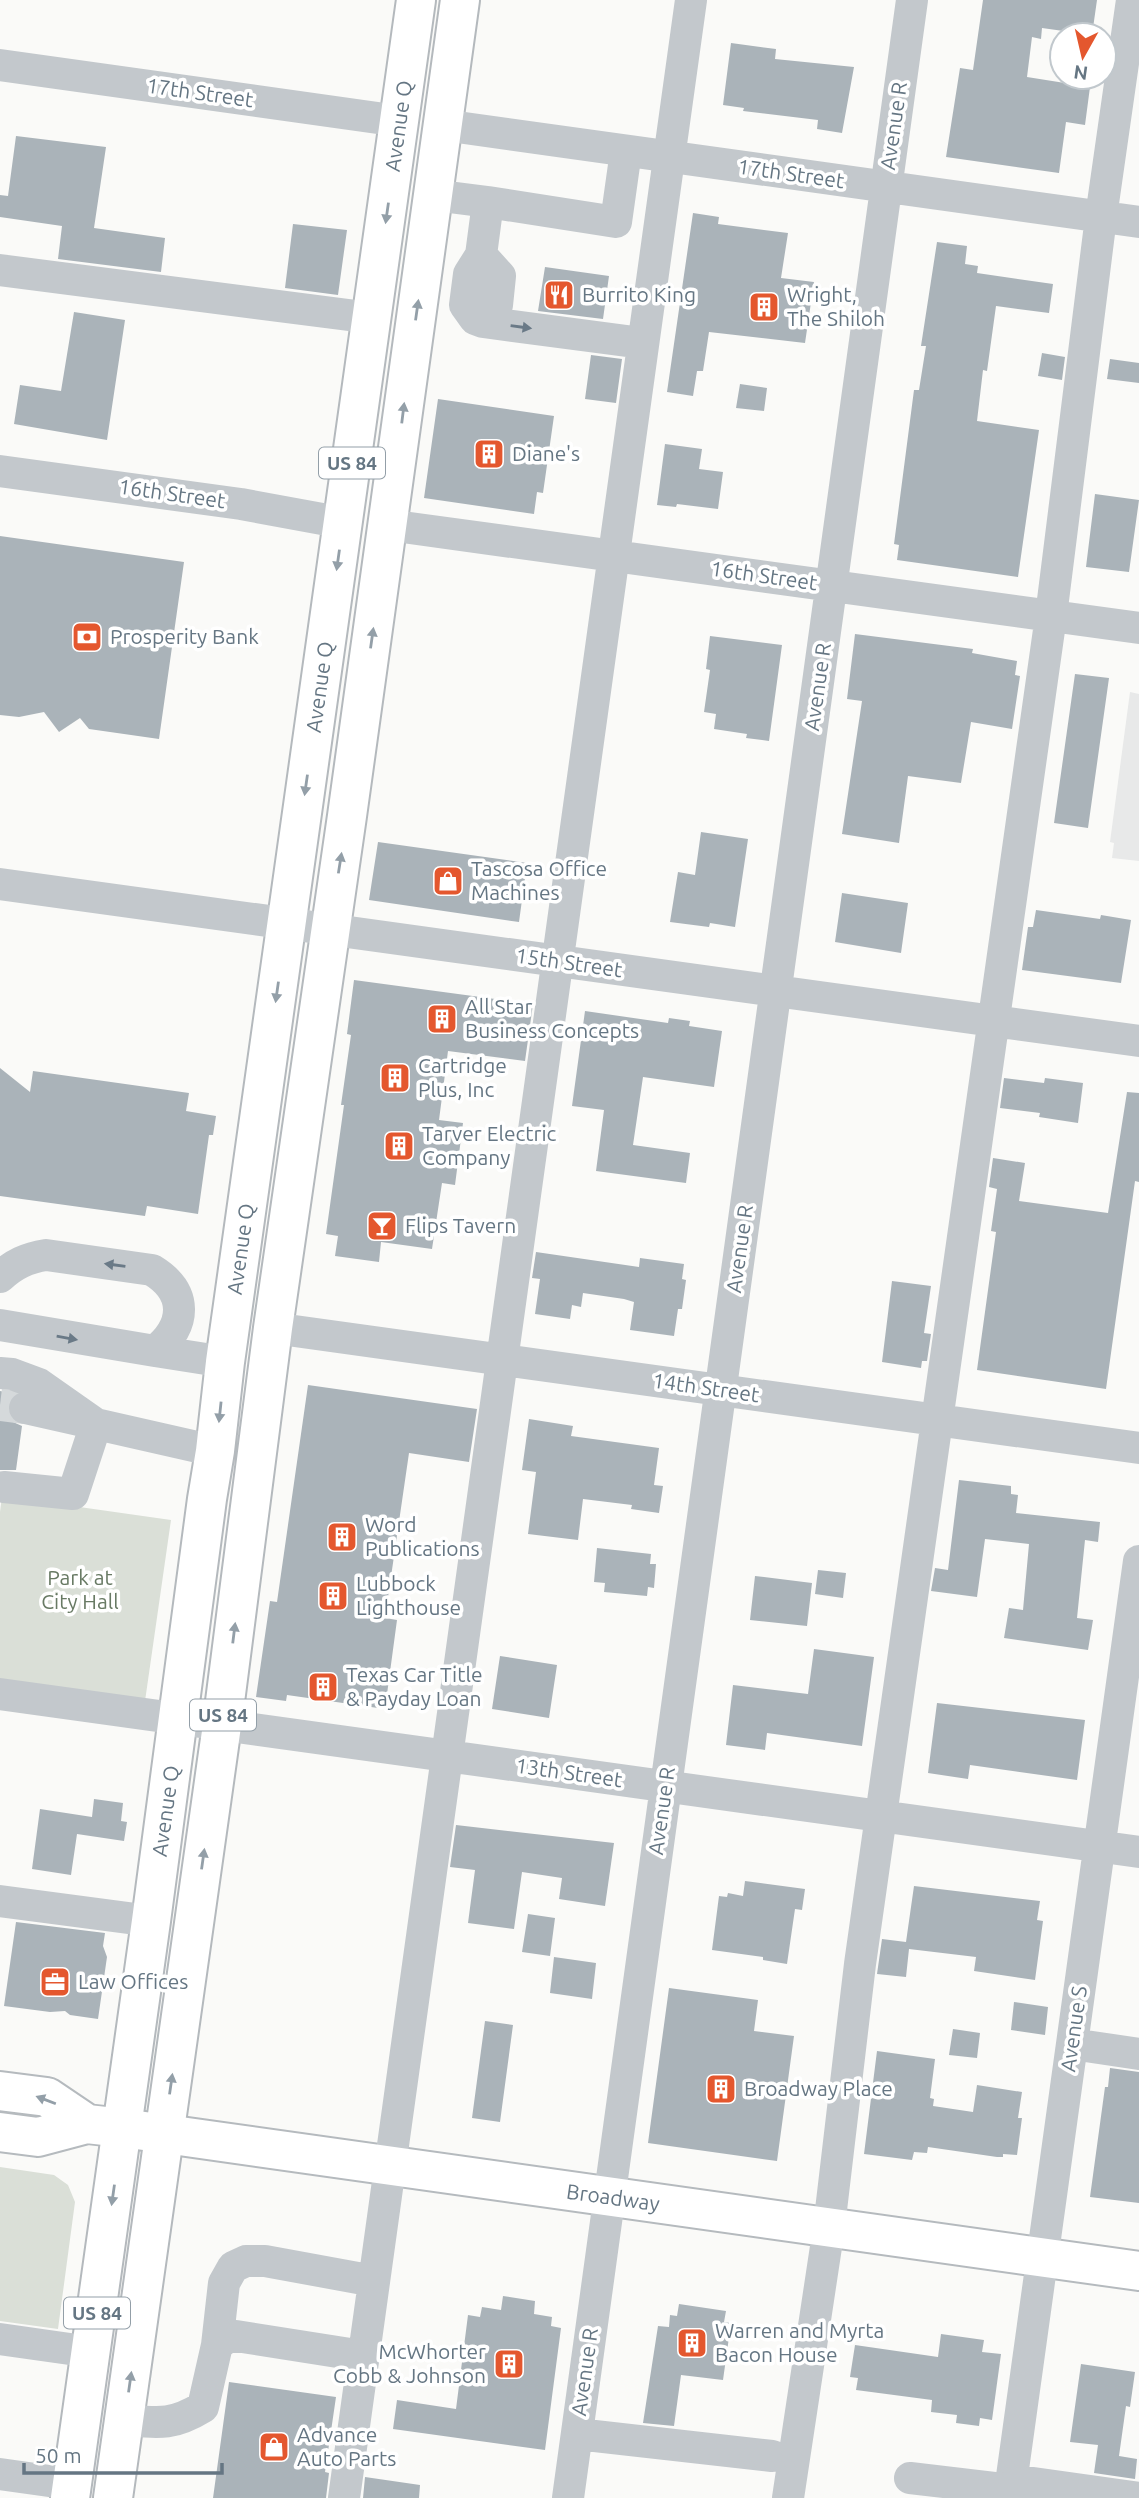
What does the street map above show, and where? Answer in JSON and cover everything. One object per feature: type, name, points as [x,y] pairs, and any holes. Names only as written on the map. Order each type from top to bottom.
[{"type":"main road","name":"Avenue Q","points":[[70,2491],[92,2351],[105,2126],[151,1921],[225,1362],[416,0]]},
{"type":"main road","points":[[436,0],[424,94],[443,125]]},
{"type":"main road","name":"Avenue Q","points":[[113,2498],[222,1725],[273,1328],[460,0]]},
{"type":"main road","points":[[399,121],[416,133],[419,153],[413,208],[424,261]]},
{"type":"main road","name":"Broadway","points":[[0,2091],[47,2097],[105,2126]]},
{"type":"main road","name":"Broadway","points":[[0,2132],[38,2137],[105,2126],[1139,2270]]},
{"type":"street","points":[[344,2498],[691,0]]},
{"type":"street","name":"Avenue R","points":[[568,2498],[912,0]]},
{"type":"street","points":[[788,2498],[829,2227],[860,1964],[1051,616],[1101,217],[1132,0]]},
{"type":"street","name":"17th Street","points":[[0,65],[399,121]]},
{"type":"street","name":"17th Street","points":[[443,125],[1139,222]]},
{"type":"street","points":[[616,222],[626,151]]},
{"type":"street","points":[[433,195],[659,228]]},
{"type":"street","points":[[488,202],[481,256],[468,274],[465,305],[475,319],[642,343]]},
{"type":"street","points":[[481,256],[500,276],[497,305]]},
{"type":"street","points":[[0,270],[372,318]]},
{"type":"street","name":"16th Street","points":[[0,471],[241,503],[344,523]]},
{"type":"street","name":"16th Street","points":[[388,525],[1139,628]]},
{"type":"street","name":"15th Street","points":[[0,884],[1139,1041]]},
{"type":"street","points":[[0,1277],[12,1266],[29,1257],[46,1255],[152,1270],[166,1279],[176,1293],[180,1309],[176,1325],[167,1341],[155,1351]]},
{"type":"street","points":[[0,1325],[225,1362]]},
{"type":"street","name":"14th Street","points":[[273,1328],[1139,1448]]},
{"type":"street","points":[[0,1373],[12,1374],[39,1384],[96,1424]]},
{"type":"street","points":[[25,1408],[215,1451]]},
{"type":"street","points":[[4,1487],[74,1494],[96,1424]]},
{"type":"street","name":"Avenue S","points":[[1011,2489],[1100,1846],[1133,1654],[1139,1561]]},
{"type":"street","name":"13th Street","points":[[0,1694],[1139,1852]]},
{"type":"street","points":[[0,1901],[151,1921]]},
{"type":"street","points":[[1072,2044],[1139,2054]]},
{"type":"street","points":[[124,2420],[164,2423],[188,2416],[203,2407],[216,2345],[224,2283],[233,2267],[246,2261],[265,2261],[374,2281]]},
{"type":"street","points":[[216,2345],[236,2336],[363,2356]]},
{"type":"street","points":[[0,2339],[92,2351]]},
{"type":"street","points":[[577,2434],[772,2456]]},
{"type":"street","points":[[0,2473],[70,2491]]},
{"type":"street","points":[[911,2478],[1011,2489],[1139,2498]]},
{"type":"shaded area","points":[[1130,692],[1139,694],[1139,861],[1112,858],[1114,843],[1110,842]]},
{"type":"green space","name":"Park at City Hall","points":[[2,1496],[171,1520],[143,1715],[0,1694]]},
{"type":"green space","points":[[0,2167],[54,2175],[68,2185],[75,2202],[58,2329],[0,2321]]},
{"type":"building","points":[[983,0],[1097,0],[1094,21],[1048,21],[1048,29],[1042,28],[1041,39],[1032,37],[1027,77],[1048,80],[1048,91],[1089,91],[1085,125],[1066,122],[1059,173],[946,157],[960,68],[973,70]]},
{"type":"building","points":[[731,43],[776,49],[775,59],[854,67],[842,133],[817,129],[818,120],[743,111],[744,108],[723,105]]},
{"type":"building","points":[[16,136],[106,147],[94,228],[165,238],[161,272],[58,259],[62,226],[0,217],[0,195],[8,196]]},
{"type":"building","points":[[693,213],[719,217],[718,224],[788,233],[781,278],[814,282],[805,343],[709,332],[703,371],[697,371],[693,396],[667,392]]},
{"type":"building","points":[[293,224],[347,230],[338,295],[285,288]]},
{"type":"building","points":[[937,242],[967,246],[965,264],[978,266],[977,273],[1053,284],[1049,313],[996,306],[987,371],[983,370],[977,421],[1039,430],[1018,577],[897,560],[899,545],[894,544],[914,390],[919,390],[926,346],[921,346]]},
{"type":"building","points":[[545,267],[609,276],[603,319],[538,311]]},
{"type":"building","points":[[74,312],[125,320],[107,440],[14,424],[20,385],[61,391]]},
{"type":"building","points":[[1042,353],[1065,357],[1062,380],[1038,376]]},
{"type":"building","points":[[591,355],[622,359],[616,403],[585,399]]},
{"type":"building","points":[[1110,359],[1139,363],[1139,383],[1107,379]]},
{"type":"building","points":[[740,384],[767,388],[764,411],[736,408]]},
{"type":"building","name":"Diane's","points":[[438,399],[554,416],[543,493],[537,492],[534,514],[424,498]]},
{"type":"building","points":[[665,444],[702,449],[699,469],[723,472],[718,509],[677,504],[676,507],[657,505]]},
{"type":"building","points":[[1095,494],[1139,500],[1129,572],[1086,567]]},
{"type":"building","name":"Prosperity Bank","points":[[0,536],[184,562],[159,739],[89,729],[80,718],[59,732],[44,712],[19,717],[0,715]]},
{"type":"building","points":[[855,634],[973,649],[972,653],[1017,661],[1015,675],[1020,676],[1012,729],[971,722],[961,783],[908,776],[899,843],[842,834],[862,701],[847,699]]},
{"type":"building","points":[[710,636],[782,645],[769,741],[746,738],[747,734],[714,729],[716,714],[704,712],[710,670],[706,669]]},
{"type":"building","points":[[1075,674],[1109,678],[1088,828],[1054,823]]},
{"type":"building","points":[[701,832],[748,839],[735,927],[670,922],[678,872],[695,875]]},
{"type":"building","name":"Tascosa Office Machines","points":[[378,842],[527,863],[519,922],[369,900]]},
{"type":"building","points":[[842,893],[908,903],[901,953],[835,942]]},
{"type":"building","points":[[1036,910],[1100,919],[1101,915],[1131,920],[1121,983],[1022,970],[1028,927],[1033,927]]},
{"type":"building","points":[[354,980],[533,1004],[525,1061],[448,1051],[439,1120],[463,1123],[455,1185],[442,1183],[432,1249],[381,1242],[379,1262],[335,1256],[338,1236],[326,1234],[344,1105],[341,1105],[351,1035],[347,1034]]},
{"type":"building","points":[[585,1011],[668,1023],[669,1018],[690,1021],[689,1026],[722,1031],[714,1087],[643,1077],[633,1145],[690,1153],[686,1183],[596,1171],[604,1110],[572,1106]]},
{"type":"building","points":[[0,1068],[30,1092],[33,1071],[189,1093],[186,1111],[216,1116],[213,1135],[209,1135],[198,1214],[147,1206],[145,1216],[0,1196]]},
{"type":"building","points":[[1004,1078],[1044,1083],[1045,1078],[1083,1083],[1078,1123],[1039,1117],[1040,1113],[1000,1108]]},
{"type":"building","points":[[1127,1092],[1139,1093],[1139,1182],[1135,1181],[1106,1389],[977,1370],[996,1232],[991,1231],[997,1189],[989,1187],[993,1158],[1025,1163],[1019,1201],[1108,1213]]},
{"type":"building","points":[[536,1252],[639,1267],[640,1258],[684,1264],[682,1279],[686,1280],[682,1309],[678,1309],[674,1336],[630,1330],[634,1302],[624,1299],[583,1293],[581,1307],[572,1305],[570,1319],[535,1314],[540,1279],[532,1278]]},
{"type":"building","points":[[892,1281],[931,1286],[924,1333],[931,1334],[927,1361],[922,1361],[921,1368],[882,1362]]},
{"type":"building","points":[[308,1385],[477,1409],[469,1462],[409,1453],[385,1618],[397,1620],[385,1709],[287,1695],[286,1701],[256,1697],[270,1601],[277,1602]]},
{"type":"building","points":[[0,1391],[14,1394],[7,1403],[7,1413],[13,1422],[22,1426],[16,1470],[0,1470]]},
{"type":"building","points":[[529,1419],[573,1426],[571,1436],[659,1448],[654,1485],[663,1486],[659,1513],[631,1509],[632,1505],[583,1499],[578,1540],[528,1534],[536,1472],[522,1470]]},
{"type":"building","points":[[959,1480],[1011,1486],[1011,1494],[1018,1495],[1016,1513],[1100,1522],[1098,1542],[1085,1540],[1077,1618],[1093,1620],[1088,1650],[1004,1638],[1009,1608],[1023,1610],[1029,1544],[985,1539],[977,1597],[931,1591],[935,1568],[948,1570]]},
{"type":"building","points":[[597,1548],[651,1554],[650,1564],[656,1564],[654,1588],[648,1587],[647,1596],[604,1592],[605,1583],[594,1582]]},
{"type":"building","points":[[818,1570],[846,1573],[843,1598],[815,1594]]},
{"type":"building","points":[[755,1576],[812,1583],[807,1626],[750,1620]]},
{"type":"building","points":[[814,1649],[874,1657],[862,1746],[767,1733],[765,1750],[726,1745],[733,1685],[808,1694]]},
{"type":"building","points":[[500,1656],[557,1665],[549,1718],[492,1709]]},
{"type":"building","points":[[937,1703],[1085,1720],[1077,1780],[970,1765],[968,1779],[928,1773]]},
{"type":"building","points":[[94,1799],[123,1803],[121,1821],[127,1822],[124,1841],[77,1834],[71,1875],[32,1869],[40,1809],[92,1817]]},
{"type":"building","points":[[456,1825],[614,1843],[605,1906],[559,1899],[562,1878],[522,1872],[514,1929],[468,1923],[475,1870],[450,1867]]},
{"type":"building","points":[[745,1881],[805,1889],[802,1910],[795,1909],[787,1964],[763,1960],[763,1957],[712,1950],[719,1896],[727,1897],[728,1893],[743,1896]]},
{"type":"building","points":[[914,1886],[1040,1901],[1037,1920],[1043,1921],[1035,1980],[974,1971],[976,1957],[909,1949],[906,1977],[877,1974],[882,1939],[906,1942]]},
{"type":"building","points":[[528,1914],[555,1918],[550,1956],[522,1952]]},
{"type":"building","name":"Law Offices","points":[[16,1922],[105,1933],[103,1946],[107,1957],[98,2019],[70,2015],[65,2011],[50,2012],[4,2006]]},
{"type":"building","points":[[554,1957],[596,1963],[592,1999],[550,1993]]},
{"type":"building","name":"Broadway Place","points":[[669,1988],[758,2000],[754,2031],[794,2036],[777,2161],[648,2143]]},
{"type":"building","points":[[1014,2002],[1048,2007],[1045,2035],[1011,2030]]},
{"type":"building","points":[[485,2021],[513,2025],[500,2122],[472,2118]]},
{"type":"building","points":[[953,2029],[980,2033],[977,2058],[949,2055]]},
{"type":"building","points":[[877,2051],[935,2059],[930,2098],[934,2099],[933,2106],[973,2112],[977,2085],[1022,2092],[1017,2155],[1003,2154],[1003,2157],[997,2157],[928,2147],[927,2153],[914,2152],[912,2160],[864,2154]]},
{"type":"building","points":[[1110,2068],[1139,2072],[1139,2203],[1090,2197]]},
{"type":"building","name":"McWhorter Cobb & Johnson","points":[[503,2296],[535,2301],[534,2314],[552,2317],[551,2326],[561,2328],[545,2450],[393,2429],[397,2400],[456,2409],[468,2315],[480,2317],[482,2307],[501,2310]]},
{"type":"building","name":"Warren and Myrta Bacon House","points":[[679,2304],[726,2311],[724,2322],[731,2323],[723,2380],[681,2375],[674,2426],[643,2423],[658,2326],[669,2327],[670,2315],[677,2316]]},
{"type":"building","points":[[941,2334],[984,2340],[982,2352],[1001,2354],[992,2420],[980,2418],[979,2426],[956,2423],[957,2415],[931,2412],[932,2400],[856,2390],[858,2378],[850,2377],[855,2345],[938,2357]]},
{"type":"building","points":[[1081,2364],[1135,2372],[1130,2407],[1126,2406],[1119,2456],[1137,2459],[1135,2479],[1094,2473],[1098,2445],[1070,2442]]},
{"type":"building","name":"Advance Auto Parts","points":[[229,2382],[336,2397],[325,2472],[329,2473],[326,2498],[213,2498]]},
{"type":"building","points":[[365,2477],[420,2485],[419,2498],[363,2498]]},
{"type":"tunnel","points":[[0,1405],[25,1408]]},
{"type":"place","name":"Burrito King","points":[[559,295]]},
{"type":"place","name":"Wright, The Shiloh","points":[[764,307]]},
{"type":"place","name":"Diane's","points":[[489,454]]},
{"type":"place","name":"Prosperity Bank","points":[[87,637]]},
{"type":"place","name":"Tascosa Office Machines","points":[[448,881]]},
{"type":"place","name":"All Star Business Concepts","points":[[442,1019]]},
{"type":"place","name":"Cartridge Plus, Inc","points":[[395,1078]]},
{"type":"place","name":"Tarver Electric Company","points":[[399,1146]]},
{"type":"place","name":"Flips Tavern","points":[[382,1226]]},
{"type":"place","name":"Word Publications","points":[[342,1537]]},
{"type":"place","name":"Lubbock Lighthouse","points":[[333,1596]]},
{"type":"place","name":"Texas Car Title & Payday Loan","points":[[323,1687]]},
{"type":"place","name":"Law Offices","points":[[55,1982]]},
{"type":"place","name":"Broadway Place","points":[[721,2089]]},
{"type":"place","name":"Warren and Myrta Bacon House","points":[[692,2343]]},
{"type":"place","name":"McWhorter Cobb & Johnson","points":[[509,2364]]},
{"type":"place","name":"Advance Auto Parts","points":[[274,2447]]}]
